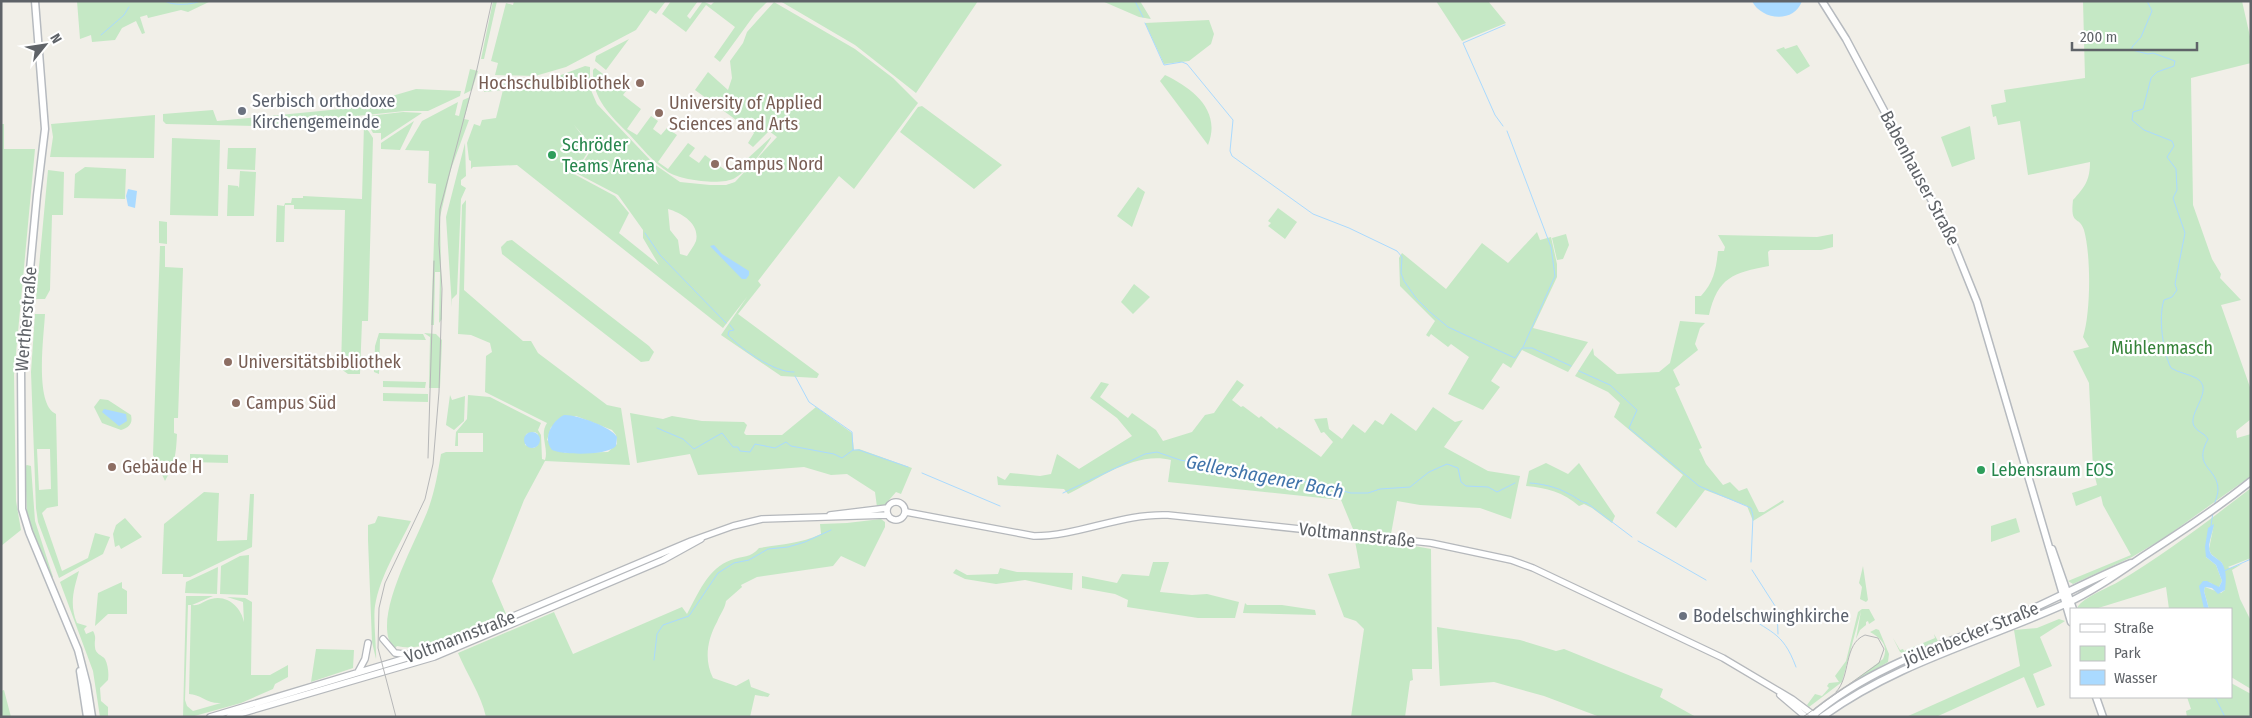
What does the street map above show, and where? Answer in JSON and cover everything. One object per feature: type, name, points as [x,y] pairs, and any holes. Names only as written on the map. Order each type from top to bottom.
[{"type":"main road","name":"Wertherstraße","points":[[35,1],[46,129],[37,195],[21,366],[22,509],[28,532],[83,668],[92,717]]},
{"type":"main road","name":"Babenhauser Straße","points":[[1822,1],[1846,39],[1957,248],[1977,302],[2051,548]]},
{"type":"main road","name":"Jöllenbecker Straße","points":[[1822,717],[1899,667],[2051,610],[2110,580],[2195,523],[2251,482]]},
{"type":"main road","points":[[2051,548],[2057,578],[2068,602],[2070,620]]},
{"type":"main road","points":[[2051,548],[2057,558],[2065,594]]},
{"type":"main road","name":"Jöllenbecker Straße","points":[[1811,716],[1852,688],[2137,561]]},
{"type":"main road","points":[[2048,602],[2055,591],[2057,578]]},
{"type":"main road","points":[[2068,602],[2072,608]]},
{"type":"main road","points":[[2051,610],[2065,612],[2070,620]]},
{"type":"main road","name":"Wertherstraße","points":[[68,629],[83,691],[86,717]]},
{"type":"main road","points":[[2096,698],[2102,717]]},
{"type":"street","points":[[898,501],[905,506],[906,512],[898,520],[892,519],[888,515],[887,508],[891,503],[898,501]]},
{"type":"street","name":"Voltmannstraße","points":[[823,516],[887,508]]},
{"type":"street","name":"Voltmannstraße","points":[[906,512],[1030,536],[1054,535],[1157,515],[1440,544],[1511,560],[1534,568],[1723,658],[1779,694],[1792,699],[1811,716]]},
{"type":"street","name":"Voltmannstraße","points":[[229,717],[434,657],[663,560],[724,529],[755,520],[888,515]]},
{"type":"street","name":"Voltmannstraße","points":[[210,717],[417,656],[452,643],[690,541],[703,538]]},
{"type":"street","points":[[383,639],[386,645],[395,653],[417,656]]},
{"type":"street","points":[[358,672],[365,659],[368,643]]},
{"type":"green space","points":[[77,1],[211,1],[188,12],[181,10],[148,18],[147,15],[140,17],[145,33],[142,34],[136,21],[122,28],[115,40],[92,42],[91,35],[80,39]]},
{"type":"green space","points":[[493,1],[497,1],[484,59],[481,59]]},
{"type":"green space","points":[[514,1],[666,1],[656,14],[650,10],[636,30],[566,67],[535,76],[495,75],[498,63],[491,61],[506,3],[513,5]]},
{"type":"green space","points":[[671,1],[698,1],[687,16],[690,19],[703,1],[711,5],[715,1],[768,1],[755,14],[720,62],[714,57],[735,27],[706,5],[686,32],[662,14]]},
{"type":"green space","points":[[780,1],[978,1],[916,93],[855,45]]},
{"type":"green space","points":[[1102,1],[1140,1],[1151,19],[1139,17]]},
{"type":"green space","points":[[1436,1],[1488,1],[1506,23],[1462,41]]},
{"type":"green space","name":"Mühlenmasch","points":[[2083,1],[2242,1],[2251,41],[2251,63],[2191,78],[2193,205],[2212,259],[2221,274],[2220,278],[2241,300],[2221,305],[2251,390],[2251,419],[2236,431],[2237,438],[2251,434],[2251,476],[2164,538],[2132,557],[2073,584],[2068,581],[2131,555],[2103,505],[2101,496],[2076,506],[2072,493],[2097,485],[2093,469],[2089,383],[2073,351],[2089,347],[2083,337],[2089,299],[2088,254],[2084,230],[2074,217],[2072,208],[2073,200],[2088,179],[2090,162],[2028,175],[2020,121],[1998,125],[1996,116],[1993,117],[1991,105],[2006,102],[2004,90],[2085,78]]},
{"type":"green space","points":[[774,2],[855,49],[893,78],[918,103],[854,189],[839,176],[758,281],[761,285],[738,314],[819,374],[817,378],[781,376],[721,335],[747,297],[723,328],[517,165],[473,167],[471,169],[471,161],[469,160],[467,143],[474,124],[480,126],[482,120],[496,118],[503,90],[483,92],[492,87],[493,82],[518,85],[518,82],[553,78],[585,66],[590,67],[590,88],[597,104],[654,164],[680,182],[726,185],[735,182],[777,137],[769,131],[753,147],[748,143],[754,133],[695,90],[708,72],[728,90],[732,78],[730,61],[743,43],[747,32]],"holes":[[[574,125],[593,147],[576,173],[618,195],[643,230],[643,238],[659,265],[619,233],[629,213],[615,196],[574,174],[591,147]],[[668,209],[679,213],[693,224],[697,235],[696,241],[687,256],[680,254],[678,240],[670,230]]]},
{"type":"green space","points":[[1209,20],[1214,34],[1211,44],[1189,61],[1164,64],[1145,23]]},
{"type":"green space","points":[[629,39],[606,70],[595,61],[596,56]]},
{"type":"green space","points":[[1797,45],[1810,66],[1797,74],[1776,50]]},
{"type":"green space","points":[[595,68],[626,91],[623,95],[641,109],[627,129],[637,135],[651,116],[658,121],[653,129],[661,135],[667,128],[677,135],[658,162],[668,169],[688,143],[695,148],[689,156],[699,163],[705,155],[725,170],[729,166],[735,170],[771,138],[755,160],[735,178],[711,182],[691,180],[674,175],[652,159],[604,106],[593,80],[593,70]]},
{"type":"green space","points":[[470,69],[478,71],[472,90],[464,94]]},
{"type":"green space","points":[[1165,75],[1185,86],[1202,102],[1208,111],[1211,121],[1211,132],[1208,145],[1160,81]]},
{"type":"green space","points":[[416,89],[461,91],[460,96],[428,111],[405,111],[260,126],[166,124],[163,121],[163,114],[213,110],[217,121],[351,108]]},
{"type":"green space","points":[[470,97],[464,119],[469,120],[451,169],[440,217],[442,319],[439,323],[440,272],[435,272],[434,325],[431,325],[436,184],[428,183],[429,151],[405,150],[422,121],[458,102],[455,115],[459,116],[463,100]]},
{"type":"green space","points":[[922,106],[1002,165],[974,189],[900,132],[918,107]]},
{"type":"green space","points":[[403,112],[422,113],[381,140],[381,133],[373,133],[368,124],[368,116]]},
{"type":"green space","points":[[155,115],[154,158],[50,157],[53,137],[51,124]]},
{"type":"green space","points":[[414,121],[400,150],[381,149],[381,143]]},
{"type":"green space","points":[[1,124],[4,124],[4,149],[35,149],[14,375],[16,501],[21,530],[1,546]]},
{"type":"green space","points":[[364,124],[373,138],[368,321],[362,321],[360,374],[348,374],[341,369],[345,210],[294,209],[294,205],[285,205],[284,242],[276,242],[277,205],[284,206],[285,203],[291,203],[292,198],[303,198],[303,196],[362,199]]},
{"type":"green space","points":[[1970,126],[1975,159],[1952,167],[1941,137]]},
{"type":"green space","points":[[172,138],[220,140],[218,216],[170,215]]},
{"type":"green space","points":[[465,143],[466,176],[461,180],[461,185],[466,188],[461,199],[457,294],[452,299],[452,307],[446,217]]},
{"type":"green space","points":[[228,148],[256,148],[255,170],[227,169]]},
{"type":"green space","points":[[85,167],[126,169],[125,199],[74,198],[75,174]]},
{"type":"green space","points":[[48,170],[64,172],[63,215],[52,215],[50,290],[45,299],[36,299]]},
{"type":"green space","points":[[240,171],[256,172],[254,216],[227,216],[228,185],[238,186],[239,188]]},
{"type":"green space","points":[[1138,187],[1145,192],[1132,227],[1117,216]]},
{"type":"green space","points":[[466,200],[464,290],[523,341],[531,341],[538,353],[607,405],[621,408],[630,465],[545,461],[524,500],[492,581],[506,614],[438,642],[423,646],[397,646],[394,649],[388,636],[387,619],[391,600],[406,558],[429,507],[435,488],[441,454],[446,452],[483,452],[483,433],[458,433],[458,446],[455,446],[456,432],[467,419],[468,395],[490,397],[541,423],[538,430],[541,435],[542,459],[545,460],[546,455],[544,432],[547,423],[485,392],[486,356],[492,352],[490,343],[471,335],[458,334],[462,205]],"holes":[[[576,416],[612,430],[616,435],[617,444],[608,452],[565,453],[547,440],[551,427]],[[535,432],[538,434],[538,445],[534,448],[525,445],[526,434]]]},
{"type":"green space","points":[[1278,208],[1297,222],[1285,239],[1268,226],[1271,223],[1268,221]]},
{"type":"green space","points":[[159,221],[167,222],[167,244],[159,243]]},
{"type":"green space","points":[[1537,232],[1540,240],[1551,237],[1557,264],[1557,277],[1533,328],[1588,342],[1568,372],[1522,350],[1511,368],[1503,363],[1491,381],[1500,387],[1483,410],[1448,394],[1469,357],[1451,344],[1448,347],[1431,334],[1429,337],[1426,335],[1435,321],[1400,286],[1399,258],[1402,253],[1446,289],[1482,243],[1508,263]]},
{"type":"green space","points":[[1566,234],[1569,245],[1563,259],[1557,260],[1552,238]]},
{"type":"green space","points":[[1833,234],[1833,247],[1821,250],[1770,250],[1768,252],[1769,266],[1746,271],[1729,279],[1717,292],[1709,315],[1695,314],[1695,296],[1701,296],[1709,286],[1715,269],[1718,251],[1724,251],[1725,247],[1718,235],[1817,237]]},
{"type":"green space","points":[[512,240],[649,346],[654,352],[649,361],[641,362],[502,254],[501,247],[507,241]]},
{"type":"green space","points":[[160,246],[165,246],[165,267],[183,268],[178,418],[174,418],[174,433],[177,434],[176,448],[173,464],[165,481],[153,455]]},
{"type":"green space","points":[[1134,284],[1150,297],[1133,314],[1121,302]]},
{"type":"green space","points":[[35,314],[45,314],[42,352],[43,384],[49,408],[56,414],[58,506],[47,508],[42,513],[62,571],[88,558],[95,533],[110,537],[103,554],[59,578],[38,522],[36,508],[31,372]],"holes":[[[37,449],[50,449],[51,489],[39,490]]]},
{"type":"green space","points":[[1680,321],[1705,323],[1700,328],[1695,344],[1698,350],[1673,370],[1680,385],[1675,388],[1702,448],[1699,449],[1706,464],[1723,485],[1730,482],[1739,491],[1747,488],[1759,512],[1764,512],[1783,500],[1784,502],[1753,521],[1747,506],[1705,490],[1676,528],[1656,513],[1683,475],[1614,417],[1620,403],[1608,392],[1575,376],[1593,348],[1594,355],[1617,374],[1659,372],[1670,363]]},
{"type":"green space","points":[[379,333],[423,334],[426,340],[380,339],[379,374],[374,372],[375,346]]},
{"type":"green space","points":[[424,333],[436,334],[442,340],[440,388],[429,388],[430,337]]},
{"type":"green space","points":[[1237,380],[1244,385],[1232,400],[1259,418],[1261,416],[1277,429],[1279,427],[1321,457],[1333,442],[1324,432],[1321,433],[1314,419],[1327,418],[1329,429],[1342,439],[1353,424],[1365,433],[1375,420],[1383,425],[1391,413],[1416,431],[1433,407],[1455,422],[1463,420],[1444,447],[1488,471],[1520,476],[1511,519],[1480,508],[1420,505],[1397,501],[1391,534],[1353,529],[1341,500],[1168,482],[1171,460],[1158,458],[1144,459],[1118,468],[1068,494],[1064,489],[998,485],[997,476],[1005,480],[1010,473],[1040,476],[1051,474],[1057,454],[1079,469],[1132,436],[1117,418],[1090,398],[1101,382],[1109,384],[1100,397],[1128,418],[1132,413],[1156,430],[1163,441],[1192,432],[1205,415],[1214,413]]},
{"type":"green space","points":[[383,381],[426,382],[425,388],[383,387]]},
{"type":"green space","points":[[383,393],[428,394],[428,402],[383,401]]},
{"type":"green space","points":[[450,395],[452,400],[465,396],[464,421],[454,430],[446,425]]},
{"type":"green space","points":[[100,399],[108,400],[131,415],[130,425],[121,430],[102,423],[94,407]]},
{"type":"green space","points":[[816,407],[852,433],[854,450],[859,449],[912,468],[901,494],[896,492],[884,506],[877,507],[875,492],[847,474],[831,475],[804,467],[698,475],[690,454],[637,463],[630,413],[663,419],[672,416],[702,421],[744,422],[747,425],[744,433],[746,435],[782,435]]},
{"type":"green space","points":[[190,454],[228,455],[228,463],[190,462]]},
{"type":"green space","points":[[1546,463],[1568,474],[1579,463],[1615,516],[1612,523],[1584,504],[1579,506],[1567,497],[1554,492],[1526,486],[1529,471]]},
{"type":"green space","points":[[25,466],[31,466],[35,521],[53,577],[50,578],[27,515]]},
{"type":"green space","points":[[2251,488],[2251,558],[2228,567],[2242,564],[2232,570],[2240,599],[2251,621],[2251,689],[2232,678],[2232,608],[2209,608],[2204,591],[2205,587],[2221,593],[2225,590],[2222,563],[2211,554],[2209,549],[2214,524],[2206,557],[2216,565],[2222,581],[2217,588],[2211,583],[2203,581],[2204,608],[2169,608],[2166,587],[2098,608],[2078,608],[2083,601],[2135,572]]},
{"type":"green space","points":[[204,492],[219,493],[217,541],[247,540],[250,494],[254,494],[252,547],[190,577],[183,577],[183,574],[162,574],[164,524]]},
{"type":"green space","points":[[378,516],[411,521],[390,562],[377,595],[375,606],[376,659],[372,642],[368,525],[375,523]]},
{"type":"green space","points":[[125,518],[142,537],[121,549],[119,545],[115,547],[113,534],[116,525]]},
{"type":"green space","points":[[2016,518],[2020,532],[1991,542],[1991,526]]},
{"type":"green space","points":[[881,519],[885,522],[885,527],[865,567],[841,556],[833,566],[757,577],[741,585],[742,587],[726,601],[709,643],[708,664],[713,678],[736,686],[749,679],[751,687],[770,694],[768,697],[755,695],[750,717],[486,717],[477,692],[458,653],[554,612],[573,654],[682,607],[687,614],[704,582],[716,569],[731,560],[750,555],[759,548],[805,540],[821,534],[820,524]]},
{"type":"green space","points":[[1355,541],[1403,544],[1431,549],[1432,669],[1412,669],[1413,680],[1410,681],[1405,717],[1351,717],[1364,629],[1356,621],[1344,617],[1328,574],[1360,568]]},
{"type":"green space","points":[[249,555],[248,595],[220,594],[221,566],[240,556]]},
{"type":"green space","points":[[1153,562],[1169,562],[1160,592],[1192,595],[1207,594],[1239,602],[1235,618],[1198,618],[1127,607],[1128,600],[1115,594],[1082,588],[1082,576],[1117,583],[1122,574],[1149,576]]},
{"type":"green space","points":[[1863,566],[1868,600],[1866,602],[1860,599],[1862,587],[1859,583]]},
{"type":"green space","points":[[218,567],[217,594],[185,593],[186,582]]},
{"type":"green space","points":[[1000,568],[1017,572],[1073,573],[1072,590],[1025,580],[996,584],[965,579],[953,573],[956,569],[967,575],[998,574]]},
{"type":"green space","points":[[79,571],[74,590],[73,609],[77,623],[87,626],[84,629],[86,634],[93,631],[95,649],[105,659],[107,664],[108,680],[100,688],[101,701],[108,707],[108,717],[100,717],[93,671],[60,582]]},
{"type":"green space","points":[[122,582],[122,588],[127,591],[127,614],[108,614],[95,626],[98,593]]},
{"type":"green space","points":[[186,596],[213,596],[192,605],[217,598],[228,600],[240,611],[244,622],[243,602],[227,597],[245,598],[252,602],[251,675],[270,675],[288,665],[288,677],[275,684],[273,689],[241,703],[191,717],[183,717]],"holes":[[[188,605],[191,605],[189,694],[221,703],[193,711],[187,706],[185,700]]]},
{"type":"green space","points":[[1245,603],[1247,605],[1282,605],[1315,610],[1316,615],[1243,613]]},
{"type":"green space","points":[[1862,609],[1869,609],[1875,620],[1869,624],[1868,621],[1866,622],[1866,625],[1860,630],[1856,639],[1861,611],[1842,682],[1809,707],[1807,705],[1815,694],[1822,696],[1829,688],[1827,686],[1829,683],[1839,682],[1835,676],[1846,661],[1858,612]]},
{"type":"green space","points":[[2059,619],[2065,621],[2040,637],[2052,666],[2033,674],[2045,705],[2037,708],[2024,677],[1936,717],[1906,717],[2020,666],[2014,630],[2037,628]]},
{"type":"green space","points":[[1437,627],[1520,640],[1556,651],[1564,649],[1663,689],[1660,697],[1696,717],[1600,717],[1544,696],[1494,682],[1440,686]]},
{"type":"green space","points":[[1876,629],[1879,630],[1889,654],[1888,662],[1847,686],[1883,659],[1885,650],[1883,643],[1870,632]]},
{"type":"green space","points":[[1934,634],[1938,641],[1905,654],[1900,652],[1893,638],[1900,650],[1903,649],[1904,651],[1935,638]]},
{"type":"green space","points":[[316,649],[354,650],[353,668],[311,682]]},
{"type":"green space","points":[[2232,684],[2251,694],[2251,717],[2187,717],[2186,711],[2191,709],[2187,698],[2232,698]]},
{"type":"green space","points":[[4,690],[11,717],[1,717],[1,691]]},
{"type":"water","points":[[1752,1],[1802,1],[1792,13],[1777,17],[1762,12]]},
{"type":"water","points":[[128,189],[137,191],[135,208],[128,206],[126,196]]},
{"type":"water","points":[[714,245],[722,254],[749,271],[746,279],[742,279],[710,246]]},
{"type":"water","points":[[104,409],[126,414],[127,421],[119,426],[102,412]]},
{"type":"water","points":[[564,415],[584,419],[608,429],[617,437],[616,446],[604,452],[585,454],[552,450],[549,445],[548,435],[556,421]]},
{"type":"water","points":[[532,432],[540,440],[532,448],[524,440]]},
{"type":"water","points":[[2214,524],[2209,549],[2211,554],[2224,566],[2226,576],[2225,590],[2218,594],[2212,588],[2205,587],[2204,591],[2209,608],[2204,608],[2199,586],[2203,581],[2207,581],[2219,587],[2222,581],[2216,565],[2206,557],[2205,547],[2208,528]]},
{"type":"waterway","name":"Gellershagener Bach","points":[[165,1],[172,4],[200,1]]},
{"type":"waterway","points":[[1135,1],[1143,17]]},
{"type":"waterway","points":[[2147,1],[2152,11],[2141,37],[2132,47],[2132,50],[2148,54],[2153,53],[2175,61],[2174,66],[2157,72],[2151,78],[2143,109],[2133,112],[2132,120],[2144,130],[2172,141],[2174,146],[2167,157],[2176,169],[2177,190],[2173,198],[2185,233],[2175,284],[2177,290],[2172,297],[2164,300],[2162,307],[2162,334],[2171,368],[2196,378],[2203,388],[2193,421],[2195,428],[2208,439],[2203,456],[2204,462],[2217,482],[2218,492],[2214,506]]},
{"type":"waterway","name":"Gellershagener Bach","points":[[101,35],[124,15],[129,7]]},
{"type":"waterway","points":[[1145,23],[1164,65],[1182,62],[1187,64],[1233,120],[1230,151],[1232,156],[1313,214],[1349,228],[1397,251],[1402,257],[1401,273],[1404,281],[1416,298],[1448,327],[1515,358],[1522,348],[1532,348],[1571,366]]},
{"type":"waterway","points":[[1503,126],[1495,115],[1463,43],[1505,25]]},
{"type":"waterway","points":[[1507,131],[1551,247],[1555,276],[1523,347]]},
{"type":"waterway","name":"Gellershagener Bach","points":[[645,233],[660,255],[726,323]]},
{"type":"waterway","name":"Gellershagener Bach","points":[[730,325],[734,330],[729,331],[728,335],[741,347],[778,369],[794,372]]},
{"type":"waterway","points":[[1579,371],[1610,385],[1637,410],[1629,428],[1699,486],[1751,508],[1753,516],[1751,562]]},
{"type":"waterway","name":"Gellershagener Bach","points":[[795,376],[809,402],[852,432],[853,450],[859,450],[908,467]]},
{"type":"waterway","points":[[657,428],[683,439],[694,449],[722,433],[733,447],[738,447],[740,451],[750,452],[755,444],[775,448],[786,442],[791,446],[834,454],[842,458],[853,450]]},
{"type":"waterway","name":"Gellershagener Bach","points":[[1063,493],[1145,454],[1157,452],[1180,460],[1312,483],[1351,493],[1368,493],[1380,489],[1410,487],[1429,472],[1447,464],[1458,468],[1461,482],[1466,486],[1488,487],[1497,492],[1515,483]]},
{"type":"waterway","name":"Gellershagener Bach","points":[[922,473],[1000,506]]},
{"type":"waterway","name":"Gellershagener Bach","points":[[1530,483],[1555,488],[1587,503],[1632,537]]},
{"type":"waterway","points":[[2211,526],[2213,512]]},
{"type":"waterway","points":[[654,660],[657,634],[663,625],[689,616],[718,573],[734,563],[749,560],[768,549],[788,547],[805,542],[831,530]]},
{"type":"waterway","name":"Gellershagener Bach","points":[[1638,541],[1706,580]]},
{"type":"waterway","points":[[2224,571],[2251,559]]},
{"type":"waterway","points":[[1752,570],[1777,609],[1778,634]]},
{"type":"waterway","name":"Gellershagener Bach","points":[[1742,611],[1780,639],[1791,655],[1796,667]]},
{"type":"waterway","points":[[2216,698],[2225,717]]},
{"type":"tram line","points":[[396,717],[378,648],[379,608],[385,583],[425,499],[433,464],[439,392],[442,289],[439,244],[440,209],[477,69],[492,1]]},
{"type":"tram line","points":[[428,458],[434,261]]},
{"type":"tram line","points":[[1803,717],[1879,663],[1884,649],[1878,638],[1865,635],[1858,639],[1850,653],[1841,686],[1836,692]]},
{"type":"place","name":"Hochschulbibliothek","points":[[640,83]]},
{"type":"place","name":"Serbisch orthodoxe Kirchengemeinde","points":[[242,111]]},
{"type":"place","name":"University of Applied Sciences and Arts","points":[[659,113]]},
{"type":"place","name":"Schröder Teams Arena","points":[[552,155]]},
{"type":"place","name":"Campus Nord","points":[[715,164]]},
{"type":"place","name":"Universitätsbibliothek","points":[[228,362]]},
{"type":"place","name":"Campus Süd","points":[[236,403]]},
{"type":"place","name":"Gebäude H","points":[[112,467]]},
{"type":"place","name":"Lebensraum EOS","points":[[1981,470]]},
{"type":"place","name":"Bodelschwinghkirche","points":[[1683,616]]}]
